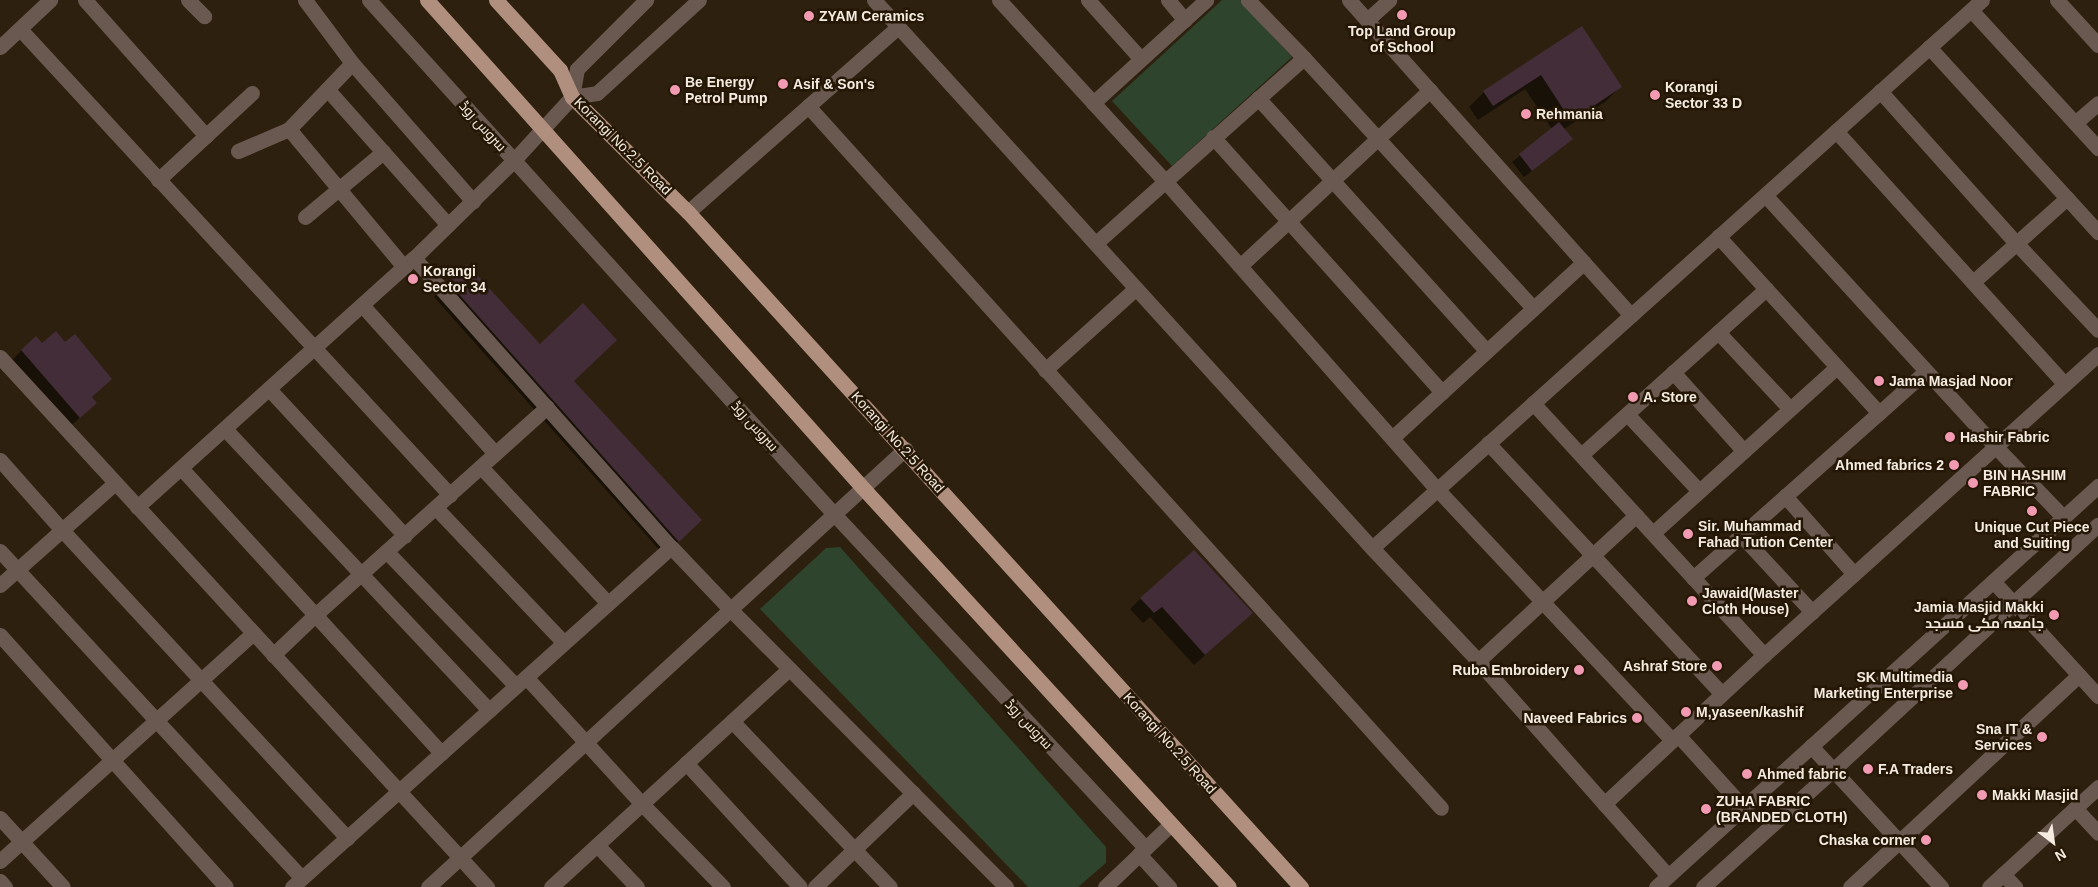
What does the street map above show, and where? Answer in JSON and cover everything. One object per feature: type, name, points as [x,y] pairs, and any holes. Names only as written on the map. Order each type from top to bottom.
[{"type":"main road","points":[[427,0],[863,488],[1229,887]]},
{"type":"main road","name":"Korangi No.2.5 Road","points":[[496,0],[560,70],[572,97],[688,212],[1301,887]]},
{"type":"street","points":[[0,47],[50,0]]},
{"type":"street","points":[[85,0],[206,136]]},
{"type":"street","points":[[188,0],[204,16]]},
{"type":"street","points":[[305,0],[352,63],[472,201]]},
{"type":"street","name":"سروس روڈ","points":[[369,0],[1142,851],[1169,887]]},
{"type":"street","points":[[137,507],[409,263],[514,160],[541,128],[572,97],[578,69],[646,0]]},
{"type":"street","points":[[572,97],[597,93],[699,0]]},
{"type":"street","points":[[874,0],[1372,548],[1478,660],[1668,876]]},
{"type":"street","points":[[999,0],[1165,181],[1437,489],[1542,601],[1744,807]]},
{"type":"street","points":[[1088,0],[1141,59]]},
{"type":"street","points":[[1168,0],[1185,20]]},
{"type":"street","points":[[1093,102],[1206,0]]},
{"type":"street","points":[[1248,0],[1304,58],[1533,308]]},
{"type":"street","points":[[1349,0],[1631,315]]},
{"type":"street","points":[[1367,20],[1389,0]]},
{"type":"street","points":[[2057,0],[2098,45]]},
{"type":"street","points":[[1372,548],[1976,5],[2098,148]]},
{"type":"street","points":[[688,212],[898,27]]},
{"type":"street","points":[[20,29],[450,495]]},
{"type":"street","points":[[1929,47],[2098,232]]},
{"type":"street","points":[[1096,243],[1304,58]]},
{"type":"street","points":[[238,151],[289,129],[352,63]]},
{"type":"street","points":[[327,89],[448,225]]},
{"type":"street","points":[[1240,266],[1430,90]]},
{"type":"street","points":[[1880,91],[2017,244],[2098,330]]},
{"type":"street","points":[[158,180],[252,93]]},
{"type":"street","points":[[1258,98],[1487,351]]},
{"type":"street","points":[[2075,123],[2098,103]]},
{"type":"street","points":[[808,106],[1441,808]]},
{"type":"street","points":[[289,129],[340,190],[547,407],[671,547],[730,610],[1006,887]]},
{"type":"street","points":[[1836,131],[2065,384]]},
{"type":"street","points":[[1213,138],[1442,392]]},
{"type":"street","points":[[306,217],[383,152]]},
{"type":"street","points":[[1765,195],[1995,446],[2063,517]]},
{"type":"street","points":[[1973,282],[2067,198]]},
{"type":"street","points":[[1718,236],[1879,413]]},
{"type":"street","points":[[1392,438],[1584,262]]},
{"type":"street","points":[[1046,370],[1136,288]]},
{"type":"street","points":[[1581,455],[1766,289]]},
{"type":"street","points":[[362,305],[496,453]]},
{"type":"street","points":[[1718,332],[1790,409]]},
{"type":"street","points":[[1604,804],[1764,655],[2098,354]]},
{"type":"street","points":[[0,358],[487,887]]},
{"type":"street","points":[[1653,533],[1837,367]]},
{"type":"street","points":[[1693,578],[1926,370]]},
{"type":"street","points":[[1673,372],[1744,451]]},
{"type":"street","points":[[269,389],[405,536]]},
{"type":"street","points":[[1533,403],[1764,655]]},
{"type":"street","points":[[274,655],[314,616],[547,407]]},
{"type":"street","points":[[1627,414],[1699,491]]},
{"type":"street","points":[[225,428],[489,710]]},
{"type":"street","points":[[1488,443],[1722,694]]},
{"type":"street","points":[[428,887],[905,449]]},
{"type":"street","points":[[0,460],[62,530],[347,838]]},
{"type":"street","points":[[481,467],[608,603]]},
{"type":"street","points":[[181,468],[441,753]]},
{"type":"street","points":[[0,585],[115,483]]},
{"type":"street","points":[[1656,887],[2098,486]]},
{"type":"street","points":[[1785,496],[1854,574]]},
{"type":"street","points":[[436,508],[564,643]]},
{"type":"street","points":[[1478,660],[1636,515]]},
{"type":"street","points":[[1702,887],[1833,770],[2098,525]]},
{"type":"street","points":[[1741,535],[1812,612]]},
{"type":"street","points":[[0,551],[156,722],[297,882],[671,547]]},
{"type":"street","points":[[387,552],[586,742],[642,804],[723,887]]},
{"type":"street","points":[[1992,581],[2098,696]]},
{"type":"street","points":[[0,861],[253,633]]},
{"type":"street","points":[[0,635],[226,887]]},
{"type":"street","points":[[551,887],[789,669]]},
{"type":"street","points":[[1850,887],[2079,675]]},
{"type":"street","points":[[732,721],[890,887]]},
{"type":"street","points":[[1811,746],[1941,887]]},
{"type":"street","points":[[686,763],[800,887]]},
{"type":"street","points":[[1989,887],[2098,787]]},
{"type":"street","points":[[815,887],[913,793]]},
{"type":"street","points":[[2075,808],[2098,833]]},
{"type":"street","points":[[0,818],[63,887]]},
{"type":"street","points":[[1105,887],[1171,824]]},
{"type":"street","points":[[597,845],[638,887]]},
{"type":"street","points":[[2003,874],[2015,887]]},
{"type":"street","points":[[0,881],[5,887]]},
{"type":"green space","points":[[1222,0],[1240,0],[1292,57],[1172,166],[1112,101]]},
{"type":"green space","points":[[840,547],[1106,847],[1106,863],[1078,887],[1028,887],[760,609],[826,548]]},
{"type":"building","points":[[1582,26],[1622,87],[1571,121],[1541,75],[1493,106],[1483,91]]},
{"type":"building","points":[[1559,122],[1573,139],[1532,171],[1519,154]]},
{"type":"building","points":[[467,264],[540,344],[583,303],[617,340],[574,381],[702,520],[679,542],[448,282]]},
{"type":"building","points":[[56,331],[65,342],[75,334],[112,379],[92,397],[97,403],[80,418],[21,350],[36,336],[42,343]]},
{"type":"building","points":[[1194,550],[1253,613],[1205,655],[1162,607],[1154,613],[1140,598]]},
{"type":"place","name":"Top Land Group of School","points":[[1402,15]]},
{"type":"place","name":"ZYAM Ceramics","points":[[809,16]]},
{"type":"place","name":"Asif & Son's","points":[[783,84]]},
{"type":"place","name":"Be Energy Petrol Pump","points":[[675,90]]},
{"type":"place","name":"Korangi Sector 33 D","points":[[1655,95]]},
{"type":"place","name":"Rehmania","points":[[1526,114]]},
{"type":"place","name":"Korangi Sector 34","points":[[413,279]]},
{"type":"place","name":"Jama Masjad Noor","points":[[1879,381]]},
{"type":"place","name":"A. Store","points":[[1633,397]]},
{"type":"place","name":"Hashir Fabric","points":[[1950,437]]},
{"type":"place","name":"Ahmed fabrics 2","points":[[1954,465]]},
{"type":"place","name":"BIN HASHIM FABRIC","points":[[1973,483]]},
{"type":"place","name":"Unique Cut Piece and Suiting","points":[[2032,511]]},
{"type":"place","name":"Sir. Muhammad Fahad Tution Center","points":[[1688,534]]},
{"type":"place","name":"Jawaid(Master Cloth House)","points":[[1692,601]]},
{"type":"place","name":"Jamia Masjid Makki جامعہ مکی مسجد","points":[[2054,615]]},
{"type":"place","name":"Ashraf Store","points":[[1717,666]]},
{"type":"place","name":"Ruba Embroidery","points":[[1579,670]]},
{"type":"place","name":"SK Multimedia Marketing Enterprise","points":[[1963,685]]},
{"type":"place","name":"M,yaseen/kashif","points":[[1686,712]]},
{"type":"place","name":"Naveed Fabrics","points":[[1637,718]]},
{"type":"place","name":"Sna IT & Services","points":[[2042,737]]},
{"type":"place","name":"F.A Traders","points":[[1868,769]]},
{"type":"place","name":"Ahmed fabric","points":[[1747,774]]},
{"type":"place","name":"Makki Masjid","points":[[1982,795]]},
{"type":"place","name":"ZUHA FABRIC (BRANDED CLOTH)","points":[[1706,809]]},
{"type":"place","name":"Chaska corner","points":[[1926,840]]}]
